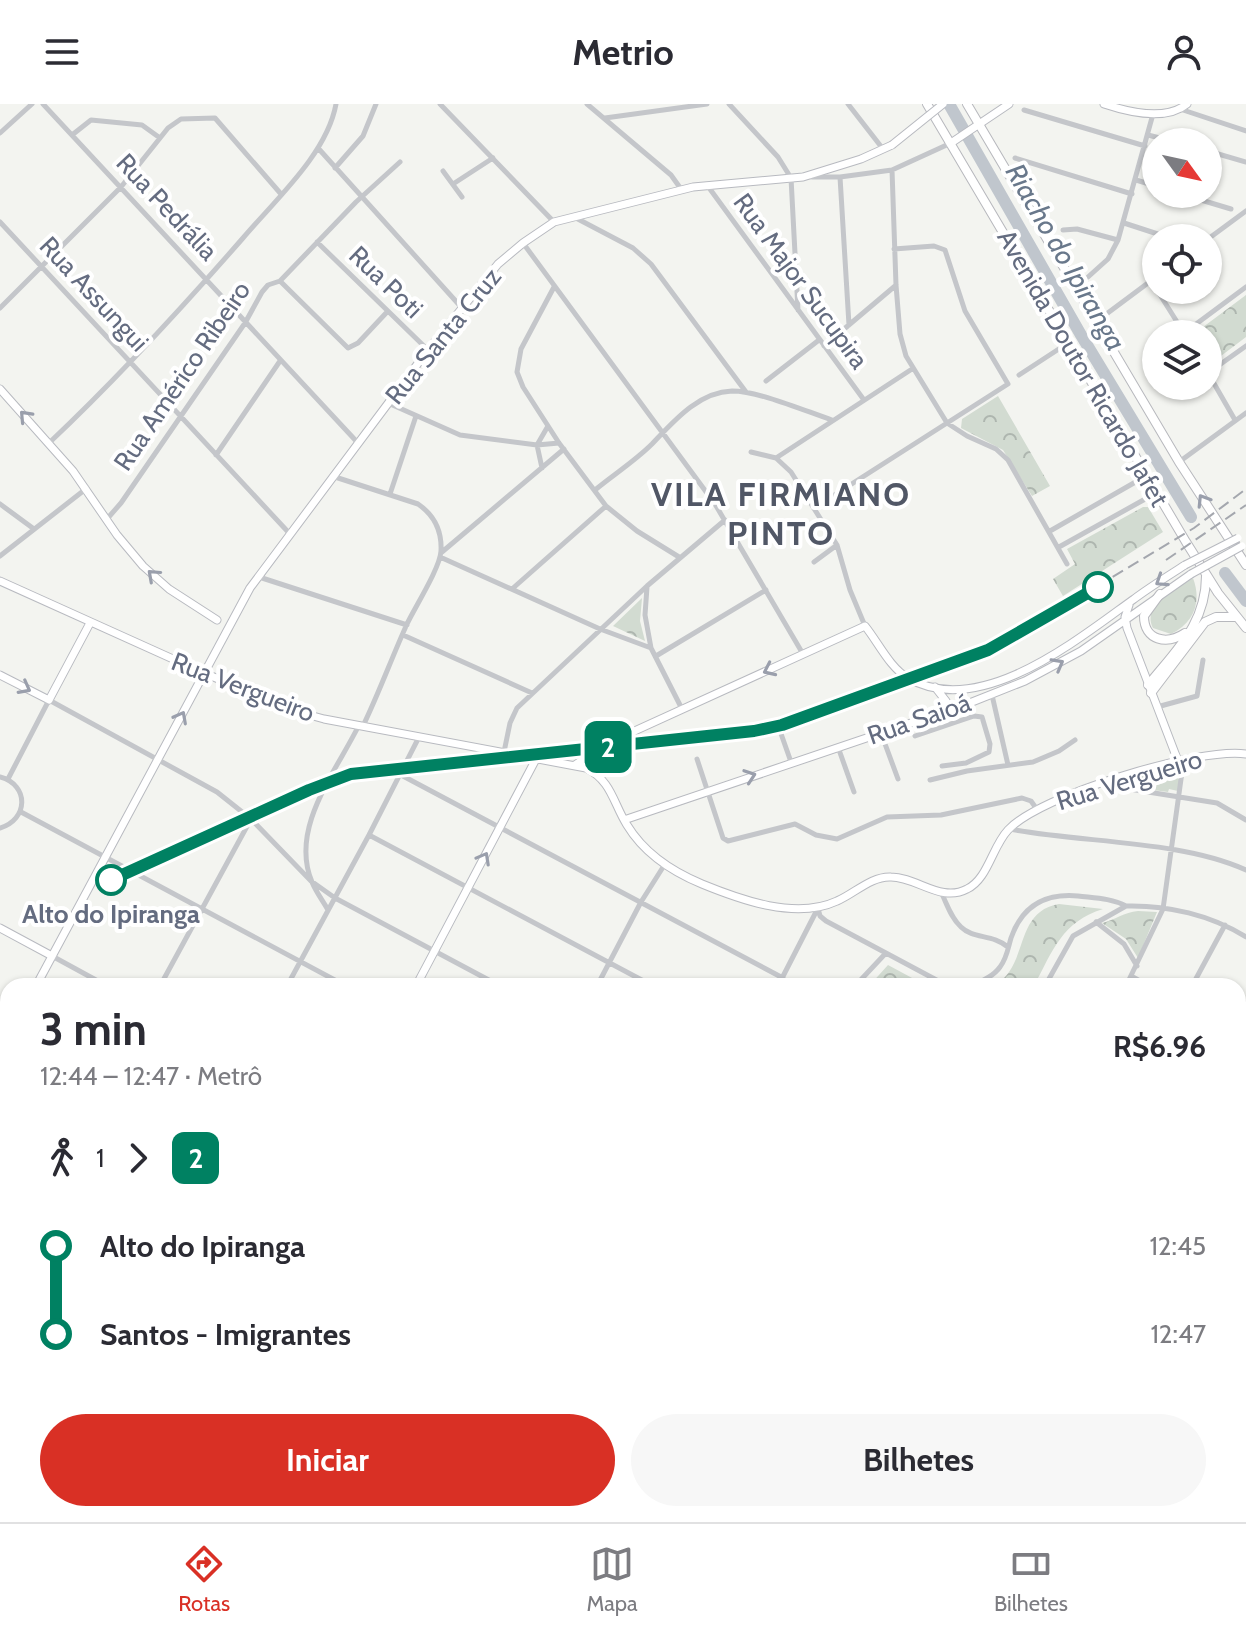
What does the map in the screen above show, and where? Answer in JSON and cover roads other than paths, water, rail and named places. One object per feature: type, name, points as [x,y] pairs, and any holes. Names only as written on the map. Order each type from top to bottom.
[{"type":"main road","name":"Avenida Doutor Ricardo Jafet","points":[[927,104],[954,141],[1146,476],[1206,574],[1246,628]]},
{"type":"main road","name":"Rua Santa Cruz","points":[[40,978],[236,611],[332,476],[498,264],[554,222],[574,216],[681,189],[803,177],[884,150],[943,104]]},
{"type":"main road","name":"Avenida Doutor Ricardo Jafet","points":[[967,104],[977,127],[1097,321],[1179,462],[1246,565]]},
{"type":"main road","name":"Rua Santa Cruz","points":[[954,141],[1009,104]]},
{"type":"main road","points":[[1104,104],[1153,113],[1184,107]]},
{"type":"main road","points":[[0,389],[87,488],[128,549],[157,580],[217,620]]},
{"type":"main road","points":[[575,765],[593,751],[865,626],[902,674],[912,681],[961,689],[990,685],[1056,653],[1185,565],[1242,536]]},
{"type":"main road","name":"Rua Saioá","points":[[624,820],[967,704],[1049,669],[1125,622],[1191,574],[1244,545]]},
{"type":"main road","points":[[1149,689],[1192,628],[1205,601],[1206,574]]},
{"type":"main road","name":"Rua Vergueiro","points":[[0,581],[295,711],[590,770]]},
{"type":"main road","points":[[1160,594],[1144,616],[1144,624],[1151,636],[1165,640],[1178,637],[1192,628]]},
{"type":"main road","points":[[1136,597],[1126,611],[1125,622],[1178,761]]},
{"type":"main road","points":[[217,620],[236,611]]},
{"type":"main road","points":[[1149,689],[1205,622],[1216,617],[1235,617]]},
{"type":"main road","points":[[217,620],[219,643]]},
{"type":"main road","points":[[0,675],[49,700],[90,623]]},
{"type":"main road","points":[[934,686],[946,701],[942,712]]},
{"type":"main road","points":[[961,689],[959,698],[967,704]]},
{"type":"main road","points":[[593,751],[590,770],[609,787],[624,820],[644,847],[688,878],[737,897],[767,904],[818,908],[883,877],[900,878],[941,892]]},
{"type":"main road","name":"Rua Vergueiro","points":[[941,892],[963,891],[977,881],[996,845],[1009,829],[1036,808],[1106,781],[1178,761],[1220,753],[1246,754]]},
{"type":"main road","points":[[420,978],[536,759]]},
{"type":"main road","points":[[0,928],[52,956]]},
{"type":"street","points":[[0,133],[32,104]]},
{"type":"street","name":"Rua Pedrália","points":[[43,104],[358,443]]},
{"type":"street","points":[[49,443],[130,363],[281,194],[318,148],[331,124],[336,104]]},
{"type":"street","points":[[335,168],[363,136],[376,104]]},
{"type":"street","points":[[440,104],[554,222]]},
{"type":"street","points":[[587,104],[671,175],[681,189]]},
{"type":"street","points":[[604,118],[707,104]]},
{"type":"street","points":[[729,104],[778,157],[791,178],[798,311]]},
{"type":"street","points":[[848,104],[884,150]]},
{"type":"street","points":[[1184,107],[1246,131]]},
{"type":"street","points":[[1024,110],[1142,145]]},
{"type":"street","points":[[1150,128],[1153,113]]},
{"type":"street","points":[[0,308],[121,187],[160,138],[181,119],[215,118],[281,194]]},
{"type":"street","points":[[72,135],[91,120],[142,125],[160,138]]},
{"type":"street","name":"Rua Santa Cruz","points":[[803,177],[840,177],[892,170],[954,141]]},
{"type":"street","points":[[318,148],[462,308]]},
{"type":"street","points":[[1222,155],[1246,162]]},
{"type":"street","points":[[1088,277],[1108,259],[1118,240],[1142,157]]},
{"type":"street","points":[[453,184],[493,158]]},
{"type":"street","points":[[1015,158],[1132,194]]},
{"type":"street","name":"Rua Américo Ribeiro","points":[[107,519],[245,323],[265,288],[280,281],[361,197],[400,162]]},
{"type":"street","points":[[892,170],[900,334],[912,369],[947,423],[996,449],[1008,460],[1067,564]]},
{"type":"street","points":[[443,171],[462,197]]},
{"type":"street","points":[[840,177],[849,325]]},
{"type":"street","points":[[1136,180],[1142,182]]},
{"type":"street","name":"Rua Major Sucupira","points":[[707,185],[864,400]]},
{"type":"street","points":[[1222,206],[1231,209]]},
{"type":"street","points":[[1222,229],[1246,211]]},
{"type":"street","points":[[574,216],[641,255],[746,392]]},
{"type":"street","name":"Rua Assungui","points":[[0,222],[290,534]]},
{"type":"street","points":[[1124,223],[1142,229]]},
{"type":"street","points":[[1063,230],[1077,229],[1118,240]]},
{"type":"street","name":"Rua Poti","points":[[317,242],[428,350]]},
{"type":"street","points":[[523,243],[725,520],[803,654]]},
{"type":"street","points":[[814,508],[1008,384],[965,311],[942,247],[894,249]]},
{"type":"street","points":[[280,281],[348,348],[358,343],[387,312]]},
{"type":"street","points":[[824,346],[896,285]]},
{"type":"street","points":[[554,287],[521,349],[517,372],[523,387],[561,446],[606,506],[637,531],[679,557]]},
{"type":"street","points":[[1202,320],[1246,287]]},
{"type":"street","points":[[1097,321],[1142,288]]},
{"type":"street","points":[[766,381],[819,340]]},
{"type":"street","points":[[1019,375],[1068,343]]},
{"type":"street","points":[[1222,363],[1246,346]]},
{"type":"street","points":[[216,455],[280,361]]},
{"type":"street","points":[[776,458],[912,369]]},
{"type":"street","points":[[595,490],[652,444],[661,431],[690,408],[720,393],[746,392],[832,420]]},
{"type":"street","points":[[1222,397],[1235,420]]},
{"type":"street","points":[[388,403],[460,435],[561,446]]},
{"type":"street","points":[[1179,462],[1246,413]]},
{"type":"street","points":[[390,494],[416,416]]},
{"type":"street","points":[[542,468],[537,445],[548,426]]},
{"type":"street","points":[[328,910],[311,881],[306,857],[307,834],[313,814],[361,726],[441,555],[542,468],[561,446]]},
{"type":"street","points":[[751,452],[776,458],[791,472],[837,545],[850,590],[865,626]]},
{"type":"street","points":[[332,476],[418,504],[428,511],[440,533],[441,555]]},
{"type":"street","points":[[1050,532],[1146,476]]},
{"type":"street","points":[[0,556],[87,488]]},
{"type":"street","points":[[1059,547],[1157,493]]},
{"type":"street","points":[[0,504],[34,529]]},
{"type":"street","points":[[512,589],[606,506]]},
{"type":"street","points":[[504,752],[512,716],[532,693],[679,557],[725,520]]},
{"type":"street","points":[[814,562],[837,545]]},
{"type":"street","points":[[441,555],[600,629],[651,648]]},
{"type":"street","points":[[258,577],[407,625]]},
{"type":"street","points":[[647,586],[645,615],[651,648],[682,709]]},
{"type":"street","points":[[656,656],[766,590]]},
{"type":"street","points":[[403,635],[532,693]]},
{"type":"street","points":[[1156,708],[1197,696],[1203,660]]},
{"type":"street","points":[[991,694],[1008,765]]},
{"type":"street","points":[[8,779],[49,700],[217,792],[251,819],[311,881],[335,898],[485,978]]},
{"type":"street","points":[[915,736],[974,716],[996,713]]},
{"type":"street","points":[[942,766],[966,763],[989,752],[990,744],[982,717]]},
{"type":"street","points":[[779,728],[791,762]]},
{"type":"street","points":[[881,732],[898,779]]},
{"type":"street","points":[[291,978],[419,737]]},
{"type":"street","points":[[930,780],[1045,758],[1075,740]]},
{"type":"street","points":[[838,747],[854,792]]},
{"type":"street","points":[[697,759],[723,838],[728,841],[795,824],[816,835],[837,839],[887,817],[941,815],[1022,798],[1031,801],[1036,808]]},
{"type":"street","points":[[1135,978],[1131,976],[1163,909],[1182,772],[1178,761]]},
{"type":"street","points":[[401,775],[783,978],[818,908]]},
{"type":"street","points":[[0,777],[14,783],[22,797],[21,812],[9,825],[0,828]]},
{"type":"street","points":[[1106,781],[1123,788],[1217,803],[1246,820]]},
{"type":"street","points":[[21,812],[331,978]]},
{"type":"street","points":[[164,978],[251,819]]},
{"type":"street","points":[[1009,829],[1172,851],[1209,858],[1246,870]]},
{"type":"street","points":[[369,835],[638,978]]},
{"type":"street","points":[[296,865],[306,857]]},
{"type":"street","points":[[601,978],[665,864]]},
{"type":"street","points":[[941,892],[961,928],[997,939],[1008,947]]},
{"type":"street","points":[[985,978],[1003,964],[1015,927],[1037,902],[1047,897],[1065,895],[1193,914],[1225,925],[1246,937]]},
{"type":"street","points":[[1049,978],[1073,936],[1126,906]]},
{"type":"street","points":[[818,908],[822,918],[932,978]]},
{"type":"street","points":[[1096,922],[1124,944],[1137,966]]},
{"type":"street","points":[[1196,978],[1225,925]]},
{"type":"street","points":[[862,978],[885,954]]},
{"type":"street","points":[[52,956],[92,978]]},
{"type":"waterway","name":"Riacho do Ipiranga","points":[[949,104],[1081,335],[1191,517]]},
{"type":"waterway","name":"Riacho do Ipiranga","points":[[1225,573],[1246,601]]},
{"type":"railway","points":[[1051,614],[1194,528],[1246,489]]},
{"type":"railway","points":[[1166,560],[1246,505]]},
{"type":"metro line","name":"2","points":[[111,880],[351,774],[754,731],[782,725],[988,650],[1098,587]]},
{"type":"place","name":"Alto do Ipiranga","points":[[111,880]]},
{"type":"district","name":"VILA FIRMIANO PINTO","points":[[781,514]]}]
